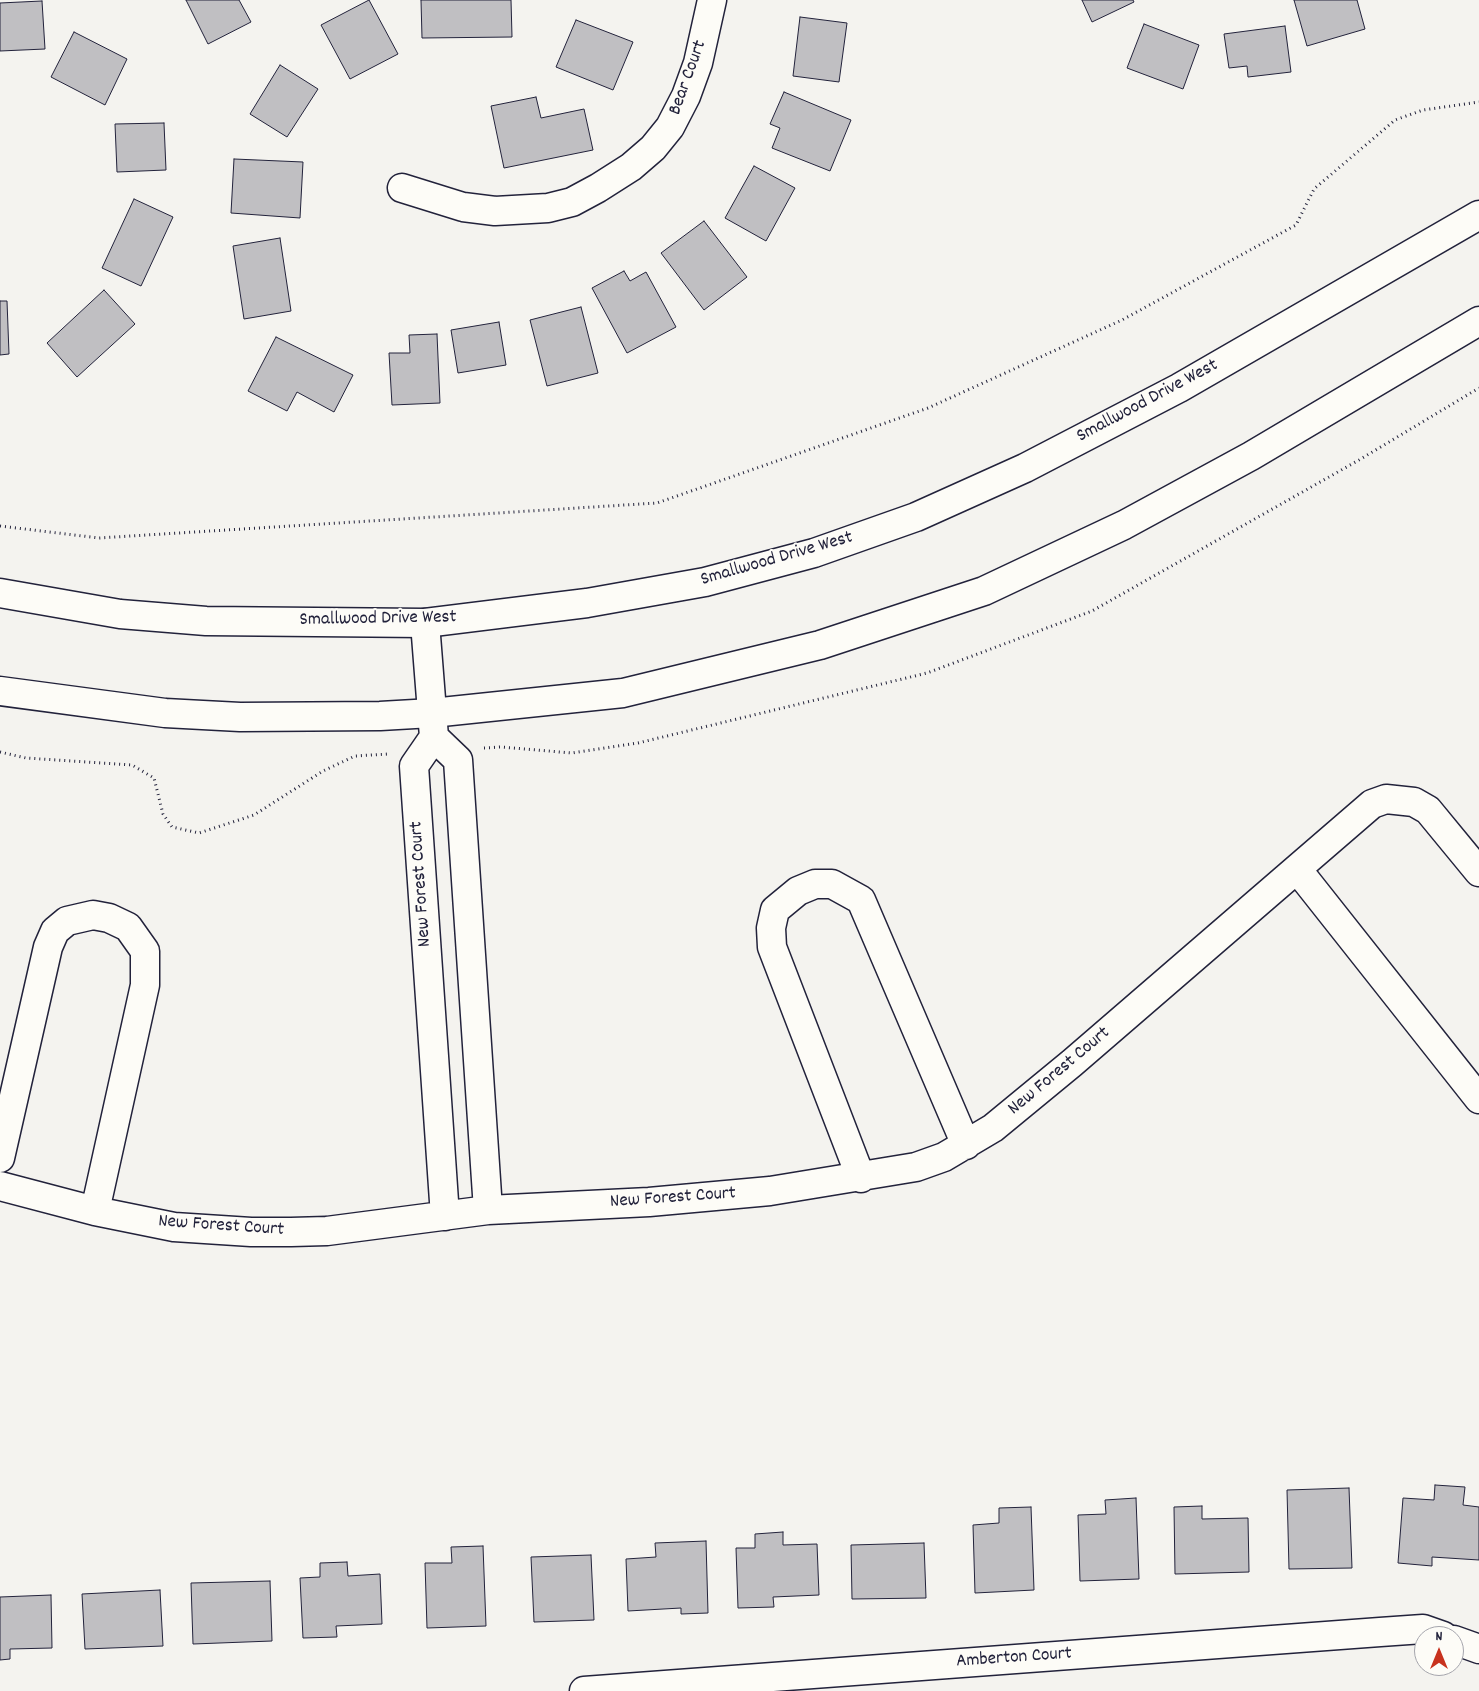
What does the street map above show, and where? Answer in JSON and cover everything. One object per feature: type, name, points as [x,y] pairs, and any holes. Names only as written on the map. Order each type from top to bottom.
[{"type":"street","name":"Bear Court","points":[[402,188],[463,207],[495,211],[548,208],[572,202],[598,188],[630,167],[653,148],[670,127],[686,96],[698,63],[712,0]]},
{"type":"street","name":"Smallwood Drive West","points":[[0,593],[120,614],[206,621],[425,623],[587,603],[705,582],[814,554],[916,517],[1025,468],[1179,388],[1479,216]]},
{"type":"street","points":[[0,691],[165,713],[250,717],[380,716],[433,725],[624,693],[820,645],[984,591],[1124,525],[1251,456],[1479,321]]},
{"type":"street","points":[[425,623],[433,725],[458,760],[488,1210]]},
{"type":"street","name":"New Forest Court","points":[[433,725],[414,766],[445,1216]]},
{"type":"street","name":"New Forest Court","points":[[0,1186],[95,1211],[174,1226],[251,1232],[327,1231],[488,1210],[619,1204],[770,1192],[861,1178],[916,1167],[944,1158],[993,1128],[1072,1063],[1372,804],[1386,799],[1414,802],[1428,810],[1479,872]]},
{"type":"street","points":[[1297,869],[1479,1098]]},
{"type":"street","points":[[861,1178],[772,947],[771,928],[775,910],[798,891],[815,884],[832,884],[861,900],[966,1145]]},
{"type":"street","points":[[0,1158],[48,947],[55,931],[67,921],[93,915],[109,918],[128,927],[145,951],[145,985],[95,1211]]},
{"type":"street","name":"Amberton Court","points":[[584,1691],[1414,1630]]},
{"type":"street","points":[[1464,1644],[1479,1649]]},
{"type":"path","points":[[0,526],[99,538],[657,503],[928,408],[1122,320],[1296,225],[1314,189],[1395,120],[1423,110],[1479,102]]},
{"type":"path","points":[[500,747],[572,753],[638,743],[927,674],[1092,611],[1359,460],[1479,388]]},
{"type":"path","points":[[0,752],[26,758],[132,765],[154,778],[163,814],[172,827],[199,833],[254,815],[323,771],[356,756]]},
{"type":"building","points":[[186,0],[239,0],[251,22],[208,44]]},
{"type":"building","points":[[369,0],[398,54],[350,79],[321,25]]},
{"type":"building","points":[[421,0],[511,0],[512,37],[422,38]]},
{"type":"building","points":[[1082,0],[1133,0],[1134,2],[1092,22]]},
{"type":"building","points":[[1294,0],[1357,0],[1365,29],[1307,46]]},
{"type":"building","points":[[42,1],[45,49],[0,51],[0,3]]},
{"type":"building","points":[[800,17],[847,23],[839,82],[793,76]]},
{"type":"building","points":[[576,20],[633,42],[613,90],[556,67]]},
{"type":"building","points":[[1144,24],[1199,45],[1183,89],[1127,68]]},
{"type":"building","points":[[1285,26],[1291,72],[1248,77],[1247,66],[1229,68],[1224,34]]},
{"type":"building","points":[[74,32],[127,59],[105,105],[51,77]]},
{"type":"building","points":[[280,65],[318,89],[287,137],[250,114]]},
{"type":"building","points":[[784,92],[851,120],[830,171],[772,148],[780,128],[770,124]]},
{"type":"building","points":[[536,97],[541,118],[584,109],[593,150],[504,168],[491,106]]},
{"type":"building","points":[[164,123],[166,170],[117,172],[115,124]]},
{"type":"building","points":[[234,159],[303,162],[300,218],[231,213]]},
{"type":"building","points":[[754,166],[795,188],[766,241],[725,218]]},
{"type":"building","points":[[134,199],[173,217],[141,286],[102,268]]},
{"type":"building","points":[[704,221],[747,277],[704,310],[661,253]]},
{"type":"building","points":[[280,238],[291,311],[244,319],[233,246]]},
{"type":"building","points":[[624,271],[630,281],[646,272],[676,327],[627,353],[592,288]]},
{"type":"building","points":[[104,290],[135,324],[77,377],[47,343]]},
{"type":"building","points":[[0,301],[7,301],[9,354],[0,355]]},
{"type":"building","points":[[581,307],[598,373],[547,386],[530,320]]},
{"type":"building","points":[[499,322],[506,365],[458,373],[451,330]]},
{"type":"building","points":[[437,334],[440,403],[392,405],[389,353],[410,353],[409,335]]},
{"type":"building","points":[[276,337],[353,375],[334,412],[297,392],[287,411],[248,391]]},
{"type":"building","points":[[1435,1485],[1465,1487],[1463,1505],[1479,1507],[1479,1560],[1432,1557],[1432,1566],[1398,1563],[1403,1498],[1434,1500]]},
{"type":"building","points":[[1349,1488],[1352,1568],[1289,1569],[1287,1490]]},
{"type":"building","points":[[1136,1498],[1139,1579],[1080,1581],[1078,1515],[1106,1514],[1105,1500]]},
{"type":"building","points":[[1202,1506],[1202,1519],[1248,1518],[1249,1572],[1175,1574],[1174,1507]]},
{"type":"building","points":[[1031,1507],[1034,1590],[975,1593],[973,1525],[999,1523],[999,1508]]},
{"type":"building","points":[[783,1532],[783,1545],[817,1544],[819,1595],[773,1597],[774,1607],[738,1608],[736,1548],[755,1548],[755,1534]]},
{"type":"building","points":[[706,1541],[708,1613],[681,1614],[681,1608],[628,1611],[626,1559],[656,1557],[655,1543]]},
{"type":"building","points":[[924,1543],[926,1598],[852,1599],[851,1545]]},
{"type":"building","points":[[483,1546],[486,1626],[427,1628],[425,1563],[452,1563],[451,1547]]},
{"type":"building","points":[[591,1555],[594,1620],[534,1622],[531,1557]]},
{"type":"building","points":[[347,1562],[348,1576],[380,1574],[382,1624],[336,1626],[337,1637],[303,1638],[300,1578],[320,1577],[320,1563]]},
{"type":"building","points":[[270,1581],[272,1641],[193,1644],[191,1583]]},
{"type":"building","points":[[160,1590],[163,1646],[85,1649],[82,1594]]},
{"type":"building","points":[[51,1595],[52,1648],[10,1649],[10,1659],[0,1660],[0,1597]]}]
